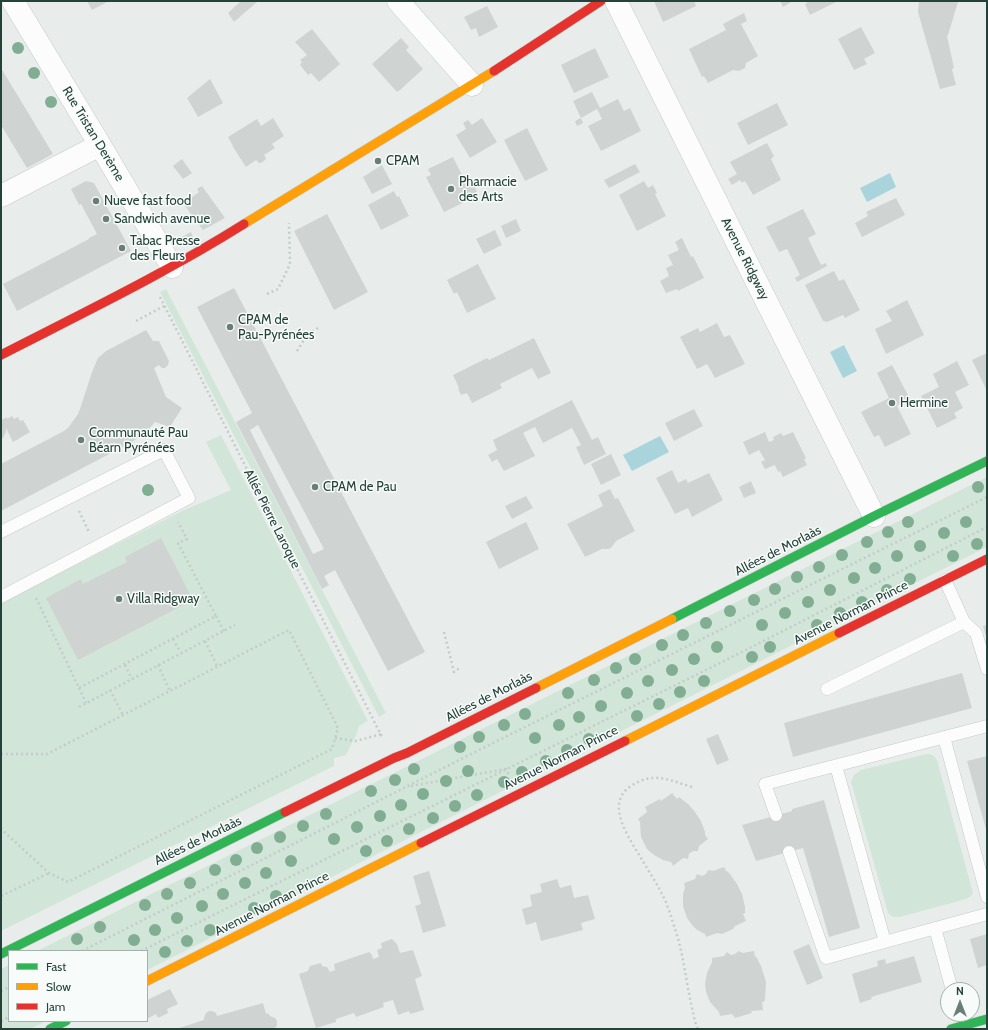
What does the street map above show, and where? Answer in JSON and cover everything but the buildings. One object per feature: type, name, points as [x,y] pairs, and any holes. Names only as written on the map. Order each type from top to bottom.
[{"type":"street","name":"Rue Tristan Derème","points":[[13,1],[172,267]]},
{"type":"street","points":[[398,1],[472,85]]},
{"type":"street","points":[[1,355],[172,267],[346,163],[472,85],[601,1]]},
{"type":"street","name":"Avenue Ridgway","points":[[616,1],[874,516]]},
{"type":"street","points":[[1,196],[100,145]]},
{"type":"street","name":"Allées de Morlaàs","points":[[9,950],[394,758],[421,746],[874,516],[987,461]]},
{"type":"street","name":"Avenue Norman Prince","points":[[148,980],[987,559]]},
{"type":"street","points":[[957,1027],[987,1019]]},
{"type":"street","points":[[50,1029],[64,1022]]},
{"type":"lane","points":[[1,532],[164,450],[189,498],[29,582],[2,594]]},
{"type":"lane","points":[[945,580],[964,622],[976,633],[987,670]]},
{"type":"lane","points":[[827,689],[964,622]]},
{"type":"lane","points":[[776,815],[765,784],[987,726]]},
{"type":"lane","points":[[944,737],[987,896]]},
{"type":"lane","points":[[836,766],[885,942]]},
{"type":"lane","points":[[789,852],[826,958],[987,914]]},
{"type":"lane","points":[[935,928],[950,982]]},
{"type":"path","points":[[267,294],[278,289],[290,264],[289,222]]},
{"type":"path","name":"Allée Pierre Laroque","points":[[150,279],[394,758]]},
{"type":"path","points":[[136,321],[164,306]]},
{"type":"path","points":[[297,351],[308,334],[318,328]]},
{"type":"path","points":[[84,950],[987,497]]},
{"type":"path","points":[[171,507],[186,539],[178,543],[224,631]]},
{"type":"path","points":[[143,950],[725,660],[987,527]]},
{"type":"path","points":[[29,582],[86,703]]},
{"type":"path","points":[[80,688],[216,616]]},
{"type":"path","points":[[79,707],[235,625]]},
{"type":"path","points":[[1,754],[47,754],[289,630],[338,728],[332,749],[68,882],[49,873],[1,829]]},
{"type":"path","points":[[444,632],[454,672],[461,667]]},
{"type":"path","points":[[174,639],[181,653]]},
{"type":"path","points":[[205,641],[217,666]]},
{"type":"path","points":[[124,665],[132,679]]},
{"type":"path","points":[[158,665],[170,691]]},
{"type":"path","points":[[110,690],[123,715]]},
{"type":"path","points":[[335,738],[356,741],[381,734]]},
{"type":"path","points":[[407,787],[506,769]]},
{"type":"path","points":[[506,769],[518,794]]},
{"type":"path","points":[[692,787],[665,779],[650,778],[639,781],[627,789],[620,800],[620,813],[625,832],[663,896],[676,930],[689,996],[698,1029]]},
{"type":"path","points":[[1,896],[49,873]]},
{"type":"green space","points":[[166,289],[386,713],[379,717],[160,292]]},
{"type":"green space","points":[[221,435],[368,721],[359,726],[346,755],[334,758],[334,766],[1,931],[1,603],[182,511],[231,490],[206,442]]},
{"type":"green space","points":[[987,477],[987,547],[148,969],[148,950],[39,950]]},
{"type":"green space","points":[[927,754],[933,755],[937,760],[973,893],[966,899],[900,917],[893,917],[888,913],[851,782],[854,775],[861,770]]},
{"type":"green space","points":[[8,966],[8,1022],[44,1022],[30,1029],[1,1029],[1,969]]},
{"type":"water","points":[[890,173],[896,187],[867,202],[860,188]]},
{"type":"water","points":[[844,345],[857,371],[843,378],[830,352]]},
{"type":"water","points":[[660,436],[669,452],[632,471],[623,455]]},
{"type":"traffic: fast","points":[[672,619],[874,516],[987,461]]},
{"type":"traffic: fast","points":[[9,950],[285,812]]},
{"type":"traffic: fast","points":[[1,954],[8,950]]},
{"type":"traffic: fast","points":[[951,1029],[987,1019]]},
{"type":"traffic: fast","points":[[50,1029],[64,1022]]},
{"type":"traffic: slow","points":[[244,224],[494,71]]},
{"type":"traffic: slow","points":[[536,688],[672,619]]},
{"type":"traffic: slow","points":[[625,741],[839,633]]},
{"type":"traffic: slow","points":[[148,980],[421,843]]},
{"type":"traffic: jam","points":[[494,71],[601,1]]},
{"type":"traffic: jam","points":[[1,355],[154,276],[244,224]]},
{"type":"traffic: jam","points":[[839,633],[987,559]]},
{"type":"traffic: jam","points":[[285,812],[536,688]]},
{"type":"traffic: jam","points":[[421,843],[625,741]]},
{"type":"place","name":"CPAM","points":[[378,161]]},
{"type":"place","name":"Pharmacie des Arts","points":[[451,189]]},
{"type":"place","name":"Nueve fast food","points":[[96,201]]},
{"type":"place","name":"Sandwich avenue","points":[[106,219]]},
{"type":"place","name":"Tabac Presse des Fleurs","points":[[122,248]]},
{"type":"place","name":"CPAM de Pau-Pyrénées","points":[[230,327]]},
{"type":"place","name":"Hermine","points":[[892,403]]},
{"type":"place","name":"Communauté Pau Béarn Pyrénées","points":[[81,440]]},
{"type":"place","name":"CPAM de Pau","points":[[315,487]]},
{"type":"place","name":"Villa Ridgway","points":[[119,599]]}]
